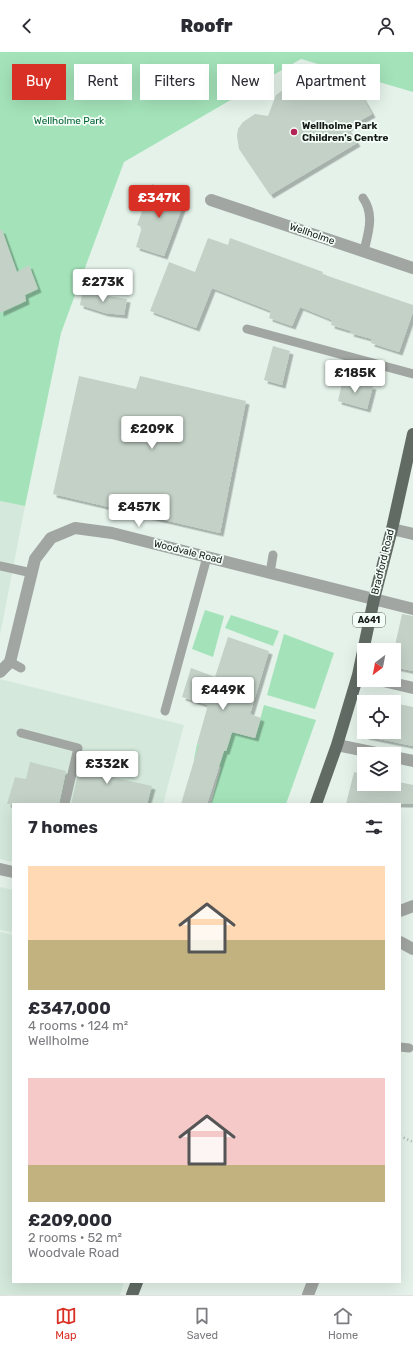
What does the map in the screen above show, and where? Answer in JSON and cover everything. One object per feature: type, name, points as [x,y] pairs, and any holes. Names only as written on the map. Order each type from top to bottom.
[{"type":"main road","name":"Bradford Road","points":[[367,643],[374,599],[392,529],[413,436]]},
{"type":"main road","name":"Bradford Road","points":[[316,803],[357,687]]},
{"type":"main road","points":[[132,1295],[137,1283]]},
{"type":"street","name":"Wellholme","points":[[211,200],[413,268]]},
{"type":"street","name":"Woodvale Road","points":[[10,662],[35,559],[51,538],[75,528],[112,533],[413,609]]},
{"type":"street","points":[[392,529],[413,534]]},
{"type":"street","points":[[0,672],[10,662]]},
{"type":"street","points":[[401,685],[413,688]]},
{"type":"street","points":[[337,745],[357,749]]},
{"type":"street","points":[[401,758],[413,761]]},
{"type":"street","points":[[0,869],[12,872]]},
{"type":"street","points":[[401,911],[413,906]]},
{"type":"street","points":[[401,943],[413,949]]},
{"type":"street","points":[[308,1295],[313,1283]]},
{"type":"lane","points":[[363,198],[368,206],[370,215],[364,251]]},
{"type":"lane","points":[[247,329],[413,374]]},
{"type":"lane","points":[[270,573],[273,555]]},
{"type":"lane","points":[[166,711],[207,557]]},
{"type":"lane","points":[[0,566],[32,573]]},
{"type":"lane","points":[[10,662],[21,668]]},
{"type":"lane","points":[[21,733],[78,748],[65,803]]},
{"type":"path","points":[[401,1136],[413,1142]]},
{"type":"shaded area","points":[[0,501],[25,506],[0,635]]},
{"type":"shaded area","points":[[0,679],[184,725],[163,803],[12,803],[12,862],[0,859]]},
{"type":"shaded area","points":[[0,887],[12,890],[12,932],[0,930]]},
{"type":"shaded area","points":[[0,932],[12,935],[12,1283],[124,1283],[120,1295],[0,1295]]},
{"type":"green space","name":"Wellholme Park","points":[[0,52],[413,52],[413,92],[380,82],[380,64],[318,64],[301,59],[292,64],[282,64],[282,70],[274,75],[274,64],[217,64],[217,100],[231,100],[124,162],[61,333],[25,506],[0,501]]},
{"type":"green space","points":[[205,610],[224,616],[213,657],[192,649]]},
{"type":"green space","points":[[231,615],[279,631],[273,646],[225,628]]},
{"type":"green space","points":[[284,634],[334,653],[315,709],[267,695]]},
{"type":"green space","points":[[264,705],[316,720],[286,803],[211,803],[221,767],[194,759],[197,744],[226,751],[232,732],[255,738]]},
{"type":"building","name":"Wellholme Park Children's Centre","points":[[282,91],[282,100],[364,100],[372,114],[347,128],[357,143],[270,195],[239,149],[237,136],[238,129],[243,122],[255,114],[268,116],[276,95]]},
{"type":"building","points":[[152,184],[186,197],[164,256],[136,247],[142,227],[137,225]]},
{"type":"building","points":[[0,230],[2,230],[17,272],[29,265],[38,289],[25,295],[26,301],[0,313]]},
{"type":"building","points":[[208,238],[228,245],[230,238],[323,272],[322,274],[413,305],[413,312],[399,352],[371,343],[372,339],[350,333],[351,331],[331,325],[332,320],[300,307],[292,326],[269,318],[271,311],[212,288],[196,328],[150,311],[169,262],[195,272]]},
{"type":"building","points":[[83,289],[108,296],[127,299],[124,315],[105,313],[80,305]]},
{"type":"building","points":[[273,346],[290,351],[282,385],[264,380]]},
{"type":"building","points":[[79,376],[136,389],[140,376],[246,401],[220,533],[53,494]]},
{"type":"building","points":[[343,379],[373,386],[367,409],[338,401]]},
{"type":"building","points":[[402,614],[413,616],[413,671],[401,668],[401,643],[396,643]]},
{"type":"building","points":[[228,637],[269,651],[250,714],[261,718],[255,738],[232,732],[226,751],[224,751],[207,803],[181,803],[199,744],[197,744],[208,705],[182,697],[191,668],[215,677]]},
{"type":"building","points":[[401,704],[413,707],[413,746],[379,739],[401,739]]},
{"type":"building","points":[[88,751],[111,756],[107,776],[152,786],[147,803],[71,803],[78,774],[83,776]]},
{"type":"building","points":[[30,762],[66,771],[59,803],[7,804],[15,777],[26,779]]},
{"type":"building","points":[[354,772],[357,773],[357,791],[401,791],[401,782],[413,785],[413,804],[346,803]]},
{"type":"place","name":"Wellholme Park Children's Centre","points":[[294,132]]}]
